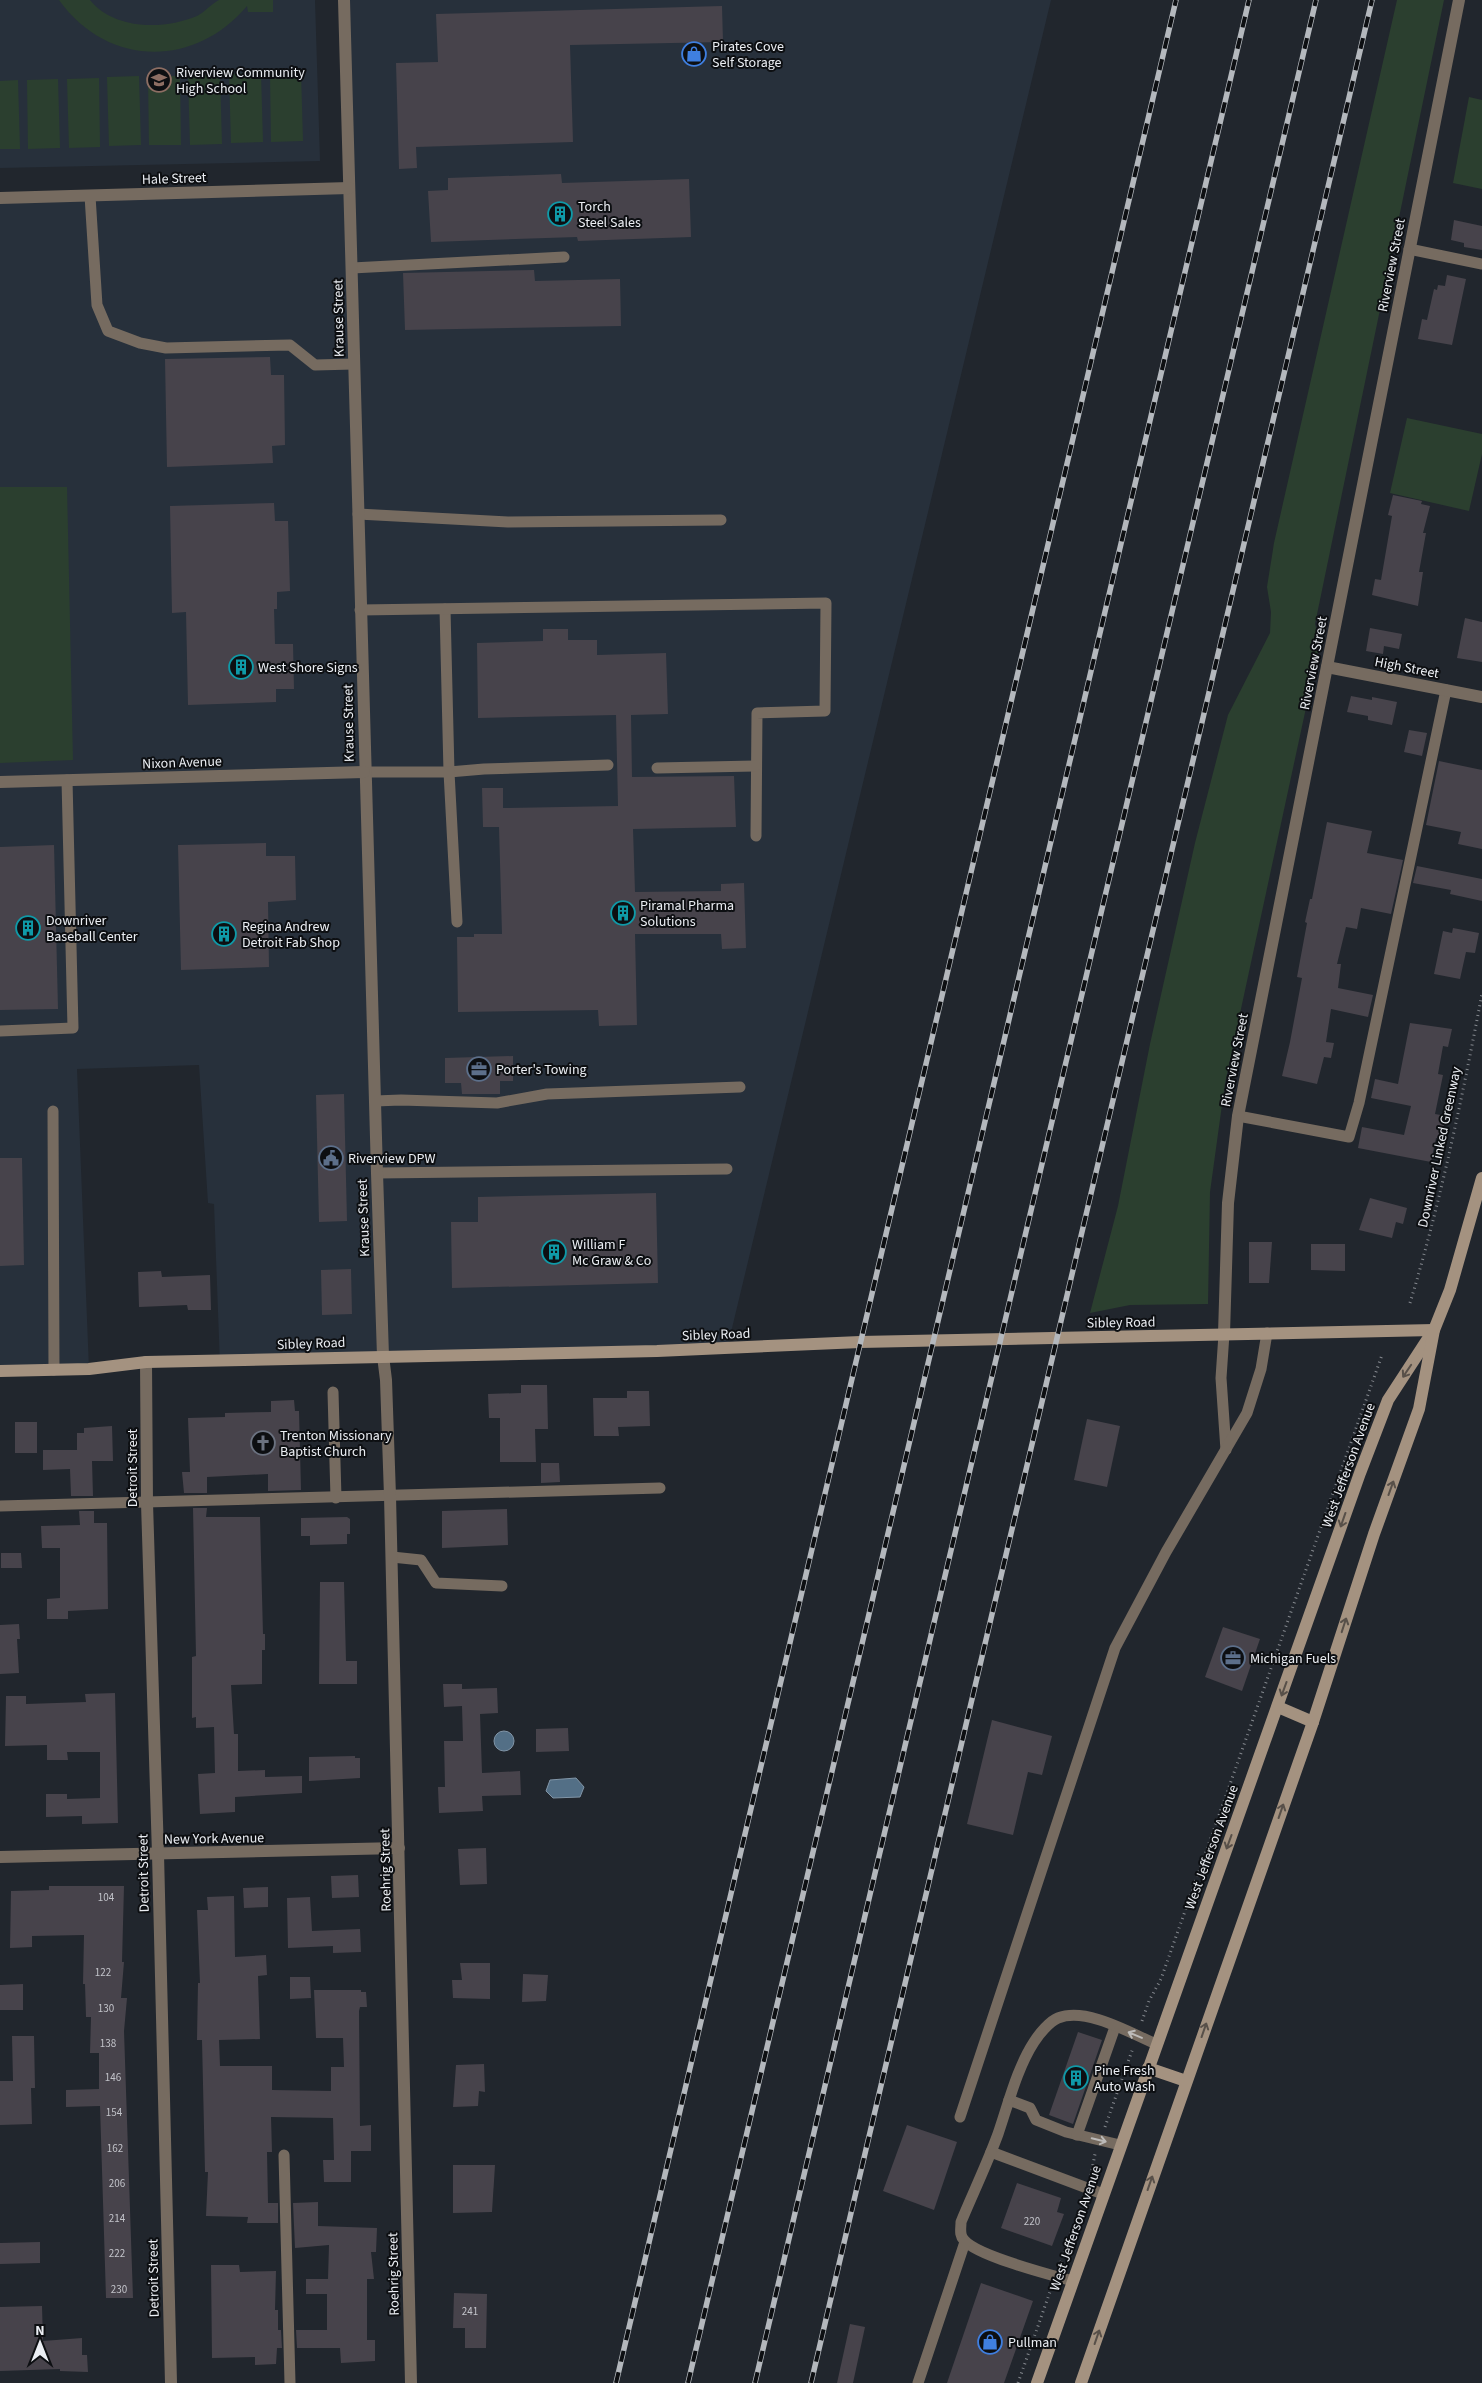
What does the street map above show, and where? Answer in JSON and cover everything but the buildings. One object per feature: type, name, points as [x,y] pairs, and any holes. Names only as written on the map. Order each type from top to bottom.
[{"type":"main road","name":"West Jefferson Avenue","points":[[1037,2383],[1360,1474],[1388,1400],[1434,1330],[1450,1290],[1482,1178]]},
{"type":"main road","name":"Sibley Road","points":[[0,1371],[89,1368],[146,1362],[657,1351],[860,1342],[1434,1330]]},
{"type":"main road","name":"West Jefferson Avenue","points":[[1082,2383],[1313,1722],[1374,1534],[1420,1409],[1434,1330]]},
{"type":"main road","points":[[1278,1707],[1313,1722]]},
{"type":"main road","points":[[1148,2068],[1186,2081]]},
{"type":"street","name":"Krause Street","points":[[344,0],[364,772],[383,1356]]},
{"type":"street","name":"Riverview Street","points":[[1224,1334],[1228,1204],[1238,1116],[1459,0]]},
{"type":"street","name":"Hale Street","points":[[0,198],[349,188]]},
{"type":"street","name":"High Street","points":[[1327,667],[1482,697]]},
{"type":"street","name":"Nixon Avenue","points":[[0,782],[364,772]]},
{"type":"street","name":"Roehrig Street","points":[[383,1356],[386,1380],[392,1557],[411,2383]]},
{"type":"street","name":"Detroit Street","points":[[146,1362],[147,1503],[171,2383]]},
{"type":"street","name":"New York Avenue","points":[[0,1857],[399,1848]]},
{"type":"lane","points":[[90,196],[97,305],[108,330],[140,343],[166,348],[290,345],[315,365],[354,364]]},
{"type":"lane","points":[[1409,249],[1482,264]]},
{"type":"lane","points":[[352,268],[564,257]]},
{"type":"lane","points":[[358,514],[508,522],[722,520]]},
{"type":"lane","points":[[360,610],[826,603],[825,711],[757,713],[756,836]]},
{"type":"lane","points":[[445,609],[449,772],[457,922]]},
{"type":"lane","points":[[1238,1116],[1349,1136],[1359,1103],[1446,690]]},
{"type":"lane","points":[[364,772],[449,772],[608,765]]},
{"type":"lane","points":[[657,768],[756,766]]},
{"type":"lane","points":[[0,1031],[73,1028],[67,780]]},
{"type":"lane","points":[[375,1102],[401,1100],[497,1103],[548,1094],[740,1087]]},
{"type":"lane","points":[[53,1112],[54,1370]]},
{"type":"lane","points":[[377,1173],[727,1169]]},
{"type":"lane","points":[[1224,1334],[1221,1378],[1226,1450]]},
{"type":"lane","points":[[960,2117],[1115,1648],[1166,1552],[1247,1413],[1261,1368],[1268,1334]]},
{"type":"lane","points":[[333,1392],[336,1498]]},
{"type":"lane","points":[[0,1506],[660,1488]]},
{"type":"lane","points":[[392,1557],[421,1560],[436,1584],[502,1586]]},
{"type":"lane","points":[[1073,2281],[1008,2262],[965,2242],[960,2234],[961,2222],[1034,2041],[1058,2018],[1072,2016],[1097,2018],[1156,2044]]},
{"type":"lane","points":[[1077,2135],[1115,2027]]},
{"type":"lane","points":[[1009,2100],[1030,2108],[1036,2120],[1077,2135],[1120,2145]]},
{"type":"lane","points":[[990,2152],[1103,2194]]},
{"type":"lane","points":[[284,2155],[290,2383]]},
{"type":"lane","points":[[918,2383],[965,2242]]},
{"type":"path","name":"Downriver Linked Greenway","points":[[1410,1303],[1432,1230],[1448,1165],[1482,994]]},
{"type":"path","points":[[1018,2383],[1087,2188],[1100,2140],[1149,2000],[1161,1979],[1382,1355]]},
{"type":"shaded area","name":"Riverview Community High School","points":[[0,0],[315,0],[320,161],[0,168]]},
{"type":"shaded area","points":[[344,0],[1051,0],[727,1349],[220,1365],[214,1204],[208,1203],[199,1065],[77,1069],[89,1369],[0,1371],[0,198],[349,188]]},
{"type":"green space","points":[[59,0],[90,0],[100,10],[112,17],[126,22],[155,25],[184,21],[197,16],[219,0],[273,0],[273,12],[248,12],[247,6],[226,27],[202,41],[177,49],[151,52],[126,48],[101,38],[79,22]]},
{"type":"green space","points":[[1397,0],[1444,0],[1315,624],[1320,643],[1225,1083],[1210,1192],[1208,1304],[1130,1305],[1090,1313],[1118,1206],[1150,1044],[1195,843],[1228,715],[1270,633],[1271,612],[1267,587],[1274,543]]},
{"type":"green space","points":[[301,72],[303,141],[271,142],[270,73]]},
{"type":"green space","points":[[261,73],[263,142],[231,143],[229,74]]},
{"type":"green space","points":[[220,75],[222,144],[190,145],[188,76]]},
{"type":"green space","points":[[139,76],[141,145],[109,146],[107,77]]},
{"type":"green space","points":[[148,76],[180,76],[181,145],[149,145]]},
{"type":"green space","points":[[99,78],[100,147],[69,148],[67,79]]},
{"type":"green space","points":[[58,79],[60,148],[28,149],[27,80]]},
{"type":"green space","points":[[18,80],[20,149],[0,149],[0,81]]},
{"type":"green space","points":[[1469,97],[1482,100],[1482,189],[1453,183]]},
{"type":"green space","points":[[1407,418],[1482,434],[1482,454],[1469,511],[1390,493]]},
{"type":"green space","points":[[0,487],[67,487],[73,760],[0,763]]},
{"type":"water","points":[[500,1731],[508,1731],[514,1737],[514,1745],[508,1751],[500,1751],[494,1745],[494,1737]]},
{"type":"water","points":[[576,1778],[584,1787],[580,1797],[553,1798],[546,1791],[550,1780]]},
{"type":"railway","points":[[616,2383],[1176,0]]},
{"type":"railway","points":[[688,2383],[1249,0]]},
{"type":"railway","points":[[755,2383],[1316,0]]},
{"type":"railway","points":[[811,2383],[1372,0]]},
{"type":"place","name":"Pirates Cove Self Storage","points":[[694,54]]},
{"type":"place","name":"Riverview Community High School","points":[[159,80]]},
{"type":"place","name":"Torch Steel Sales","points":[[560,214]]},
{"type":"place","name":"West Shore Signs","points":[[241,667]]},
{"type":"place","name":"Piramal Pharma Solutions","points":[[623,913]]},
{"type":"place","name":"Downriver Baseball Center","points":[[28,928]]},
{"type":"place","name":"Regina Andrew Detroit Fab Shop","points":[[224,934]]},
{"type":"place","name":"Porter's Towing","points":[[479,1069]]},
{"type":"place","name":"Riverview DPW","points":[[331,1158]]},
{"type":"place","name":"William F Mc Graw & Co","points":[[554,1252]]},
{"type":"place","name":"Trenton Missionary Baptist Church","points":[[263,1443]]},
{"type":"place","name":"Michigan Fuels","points":[[1233,1658]]},
{"type":"place","name":"Pine Fresh Auto Wash","points":[[1076,2078]]},
{"type":"place","name":"Pullman","points":[[990,2342]]}]
